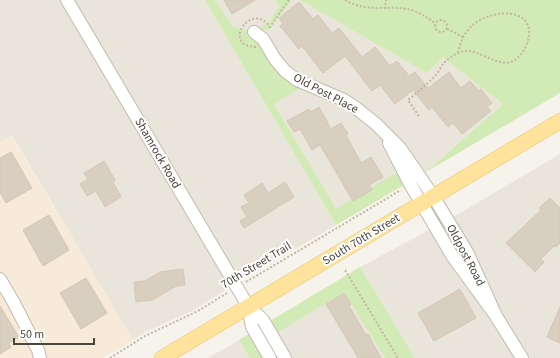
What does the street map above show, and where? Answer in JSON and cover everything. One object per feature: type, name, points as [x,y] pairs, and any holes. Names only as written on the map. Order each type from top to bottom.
[{"type":"main road","name":"South 70th Street","points":[[162,358],[560,121]]},
{"type":"street","name":"Shamrock Road","points":[[67,0],[248,306],[263,320],[286,358]]},
{"type":"street","name":"Old Post Place","points":[[254,32],[263,39],[275,59],[297,80],[344,100],[356,108],[400,148],[408,159],[427,200]]},
{"type":"street","name":"Old Post Place","points":[[384,133],[410,184],[427,200]]},
{"type":"street","name":"Oldpost Road","points":[[427,200],[467,252],[496,316],[522,358]]},
{"type":"street","points":[[0,279],[41,355]]},
{"type":"street","name":"Shamrock Road","points":[[248,306],[252,327],[270,358]]},
{"type":"path","points":[[345,0],[359,6],[385,9],[401,8],[416,12],[435,23],[435,27],[438,32],[444,32],[447,29]]},
{"type":"path","points":[[385,9],[386,0]]},
{"type":"path","points":[[419,116],[408,100],[435,76],[445,62],[458,53],[473,51],[492,60],[512,62],[522,54],[526,46],[529,36],[529,27],[527,22],[516,15],[494,14],[478,20],[469,28],[463,37],[458,53]]},
{"type":"path","points":[[435,23],[439,20],[443,20],[447,23],[447,29]]},
{"type":"path","points":[[447,29],[463,37]]},
{"type":"path","name":"70th Street Trail","points":[[110,358],[145,336],[198,311],[410,184]]},
{"type":"path","points":[[345,270],[398,358]]},
{"type":"shaded area","points":[[0,0],[205,0],[336,225],[235,284],[194,310],[145,332],[133,340],[12,135],[0,142]]},
{"type":"shaded area","points":[[215,0],[275,0],[279,6],[269,22],[256,31],[269,29],[292,0],[300,0],[427,73],[443,56],[503,104],[426,172],[409,182],[402,169],[336,210],[274,104],[306,84],[254,32],[232,27]]},
{"type":"shaded area","points":[[11,135],[133,340],[103,358],[0,358],[0,142]]},
{"type":"shaded area","points":[[560,154],[560,358],[415,358],[360,267],[435,227],[495,314],[448,220]]},
{"type":"shaded area","points":[[344,291],[385,358],[285,358],[272,336]]},
{"type":"shaded area","points":[[239,340],[250,358],[208,358]]},
{"type":"green space","points":[[205,0],[215,0],[233,27],[254,32],[269,22],[279,6],[275,0],[292,0],[269,29],[255,32],[268,48],[307,84],[274,104],[336,209],[402,169],[409,182],[336,225]]},
{"type":"green space","points":[[300,0],[560,0],[560,93],[426,172],[503,104],[443,57],[427,73]]},
{"type":"green space","points":[[360,267],[415,358],[385,358],[344,292],[272,336],[265,324]]},
{"type":"green space","points":[[254,331],[270,358],[250,358],[239,340]]},
{"type":"building","points":[[224,0],[255,0],[232,14]]},
{"type":"building","points":[[299,2],[313,19],[318,15],[332,33],[339,28],[362,57],[375,47],[390,66],[397,61],[409,76],[415,72],[428,88],[449,72],[461,88],[470,81],[479,91],[481,89],[492,103],[487,107],[491,111],[462,134],[453,123],[448,127],[432,107],[429,110],[413,90],[395,104],[380,85],[372,91],[345,56],[323,73],[302,46],[299,49],[280,26],[283,24],[279,18]]},
{"type":"building","points":[[319,107],[331,129],[341,123],[348,134],[346,135],[361,163],[371,157],[383,177],[369,185],[372,190],[353,201],[320,145],[312,150],[300,129],[294,132],[287,121],[309,109],[311,112]]},
{"type":"building","points":[[11,152],[32,188],[6,203],[0,193],[0,158]]},
{"type":"building","points":[[104,161],[115,180],[113,182],[121,197],[105,207],[96,191],[87,196],[80,184],[88,179],[84,173]]},
{"type":"building","points":[[285,182],[294,197],[244,228],[240,221],[247,217],[241,207],[249,203],[244,195],[262,183],[268,193]]},
{"type":"building","points":[[550,198],[560,208],[560,243],[556,247],[554,246],[541,259],[544,262],[535,272],[506,243],[541,210],[539,208]]},
{"type":"building","points":[[49,215],[69,250],[43,266],[23,230]]},
{"type":"building","points":[[183,269],[185,285],[176,286],[152,300],[136,302],[134,282],[145,281],[160,272]]},
{"type":"building","points":[[86,278],[107,313],[81,329],[60,293]]},
{"type":"building","points":[[460,289],[476,318],[434,341],[418,313]]},
{"type":"building","points":[[344,293],[351,304],[349,306],[366,335],[368,334],[381,358],[358,358],[326,304]]},
{"type":"building","points":[[0,306],[19,337],[9,343],[11,347],[0,354]]},
{"type":"building","points":[[560,307],[560,343],[547,337]]}]
